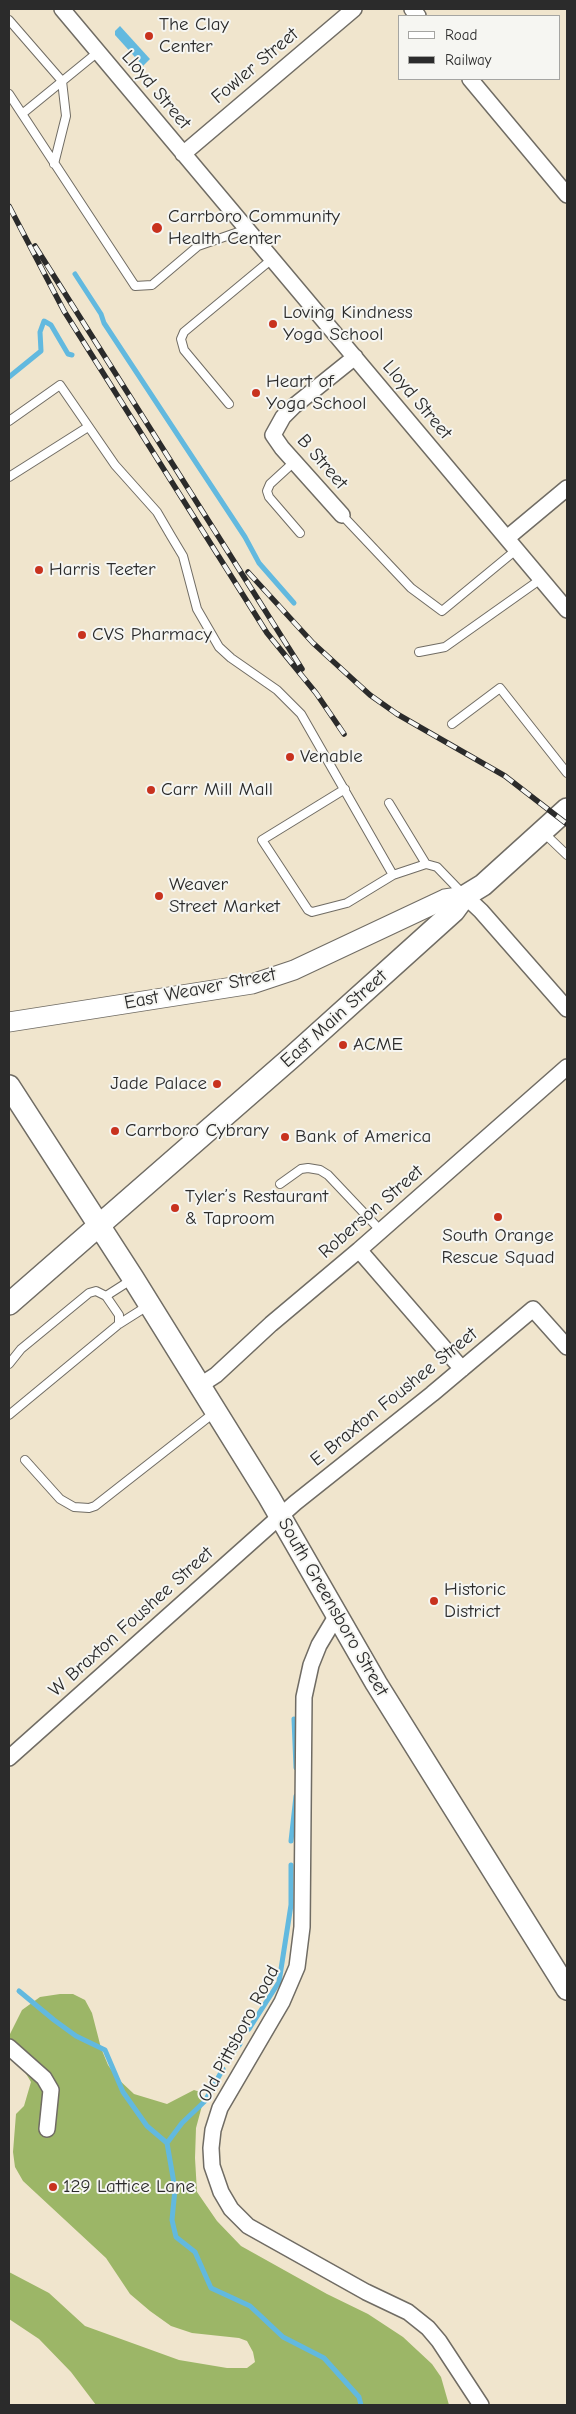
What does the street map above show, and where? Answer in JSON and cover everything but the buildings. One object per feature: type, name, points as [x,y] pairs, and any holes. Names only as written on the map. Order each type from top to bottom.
[{"type":"main road","name":"East Main Street","points":[[10,1301],[292,1057],[454,911],[466,896],[483,885],[567,808]]},
{"type":"main road","name":"South Greensboro Street","points":[[9,1086],[133,1278],[280,1516],[376,1684],[567,1989]]},
{"type":"street","name":"Lloyd Street","points":[[62,9],[567,610]]},
{"type":"street","name":"Fowler Street","points":[[183,154],[354,9]]},
{"type":"street","points":[[471,80],[567,194]]},
{"type":"street","name":"B Street","points":[[342,515],[294,462],[273,435],[283,418],[294,406],[355,357]]},
{"type":"street","points":[[512,544],[567,488]]},
{"type":"street","points":[[466,896],[567,1009]]},
{"type":"street","name":"East Weaver Street","points":[[9,1022],[252,984],[294,970],[445,899],[466,896]]},
{"type":"street","name":"Roberson Street","points":[[199,1386],[216,1375],[271,1324],[566,1070]]},
{"type":"street","points":[[359,1250],[462,1369]]},
{"type":"street","name":"E Braxton Foushee Street","points":[[280,1516],[462,1369],[532,1309],[567,1348]]},
{"type":"street","name":"W Braxton Foushee Street","points":[[9,1758],[280,1516]]},
{"type":"street","name":"Old Pittsboro Road","points":[[337,1615],[311,1665],[304,1697],[302,1927],[298,1967],[282,2002],[220,2108],[213,2130],[212,2166],[221,2192],[231,2209],[248,2226],[366,2292],[408,2312],[428,2328],[439,2341],[481,2405]]},
{"type":"street","points":[[9,2047],[44,2078],[51,2090],[47,2129]]},
{"type":"lane","points":[[9,20],[62,82],[66,116],[54,164]]},
{"type":"lane","points":[[22,114],[98,52]]},
{"type":"lane","points":[[9,94],[135,286],[152,285],[198,246],[247,229]]},
{"type":"lane","points":[[229,404],[184,350],[181,339],[184,332],[272,260]]},
{"type":"lane","points":[[9,421],[60,385],[115,465],[156,512],[172,536],[183,556],[197,609],[219,647],[231,658],[277,690],[301,714],[393,875]]},
{"type":"lane","points":[[9,477],[88,427]]},
{"type":"lane","points":[[294,462],[270,484],[267,491],[268,497],[300,534]]},
{"type":"lane","points":[[342,515],[411,588],[442,612],[512,544]]},
{"type":"lane","points":[[419,652],[445,647],[541,578]]},
{"type":"lane","points":[[452,724],[500,688],[567,773]]},
{"type":"lane","points":[[345,789],[262,840],[310,912],[347,903],[393,875],[426,864],[437,867],[466,896]]},
{"type":"lane","points":[[389,803],[426,864]]},
{"type":"lane","points":[[542,831],[567,855]]},
{"type":"lane","points":[[280,1184],[296,1171],[308,1168],[320,1170],[328,1175],[381,1231]]},
{"type":"lane","points":[[106,1296],[133,1278]]},
{"type":"lane","points":[[9,1364],[22,1349],[84,1295],[96,1291],[106,1296],[119,1315],[120,1324]]},
{"type":"lane","points":[[9,1415],[120,1324],[149,1305]]},
{"type":"lane","points":[[25,1460],[60,1499],[74,1507],[88,1508],[94,1506],[215,1412]]},
{"type":"green space","points":[[73,1994],[85,2000],[92,2013],[101,2048],[108,2065],[117,2078],[134,2094],[167,2104],[194,2090],[200,2092],[203,2102],[196,2128],[197,2192],[217,2221],[241,2246],[327,2294],[368,2314],[403,2337],[432,2364],[441,2377],[449,2405],[96,2405],[71,2372],[39,2339],[9,2319],[9,2272],[49,2293],[85,2326],[179,2360],[227,2368],[247,2368],[255,2362],[253,2352],[247,2341],[239,2338],[192,2333],[171,2326],[150,2311],[130,2294],[106,2258],[23,2181],[15,2167],[13,2152],[16,2114],[24,2106],[31,2082],[19,2062],[9,2036],[22,2010],[40,1997]]},
{"type":"water","points":[[120,26],[150,59],[143,66],[115,35],[115,31]]},
{"type":"waterway","points":[[75,274],[101,314],[104,323],[245,537],[259,563],[294,603]]},
{"type":"waterway","points":[[9,377],[41,351],[40,332],[44,321],[51,325],[68,354],[72,355]]},
{"type":"waterway","points":[[294,1719],[296,1768]]},
{"type":"waterway","points":[[291,1841],[296,1796]]},
{"type":"waterway","points":[[249,2029],[279,1982],[291,1905],[291,1865]]},
{"type":"waterway","points":[[19,1991],[76,2036],[105,2050],[123,2092],[147,2126],[167,2143],[175,2189],[172,2220],[176,2237],[195,2252],[211,2288],[250,2306],[283,2337],[324,2358],[359,2397],[361,2405]]},
{"type":"waterway","points":[[233,2052],[240,2044]]},
{"type":"waterway","points":[[167,2143],[182,2123],[205,2101],[223,2069]]},
{"type":"railway","points":[[9,206],[64,311],[267,633],[316,693],[344,734]]},
{"type":"railway","points":[[35,246],[302,669]]},
{"type":"railway","points":[[248,572],[313,643],[370,695],[397,714],[505,776],[567,824]]},
{"type":"place","name":"The Clay Center","points":[[149,36]]},
{"type":"place","name":"Carrboro Community Health Center","points":[[157,228]]},
{"type":"place","name":"Loving Kindness Yoga School","points":[[273,324]]},
{"type":"place","name":"Heart of Yoga School","points":[[256,393]]},
{"type":"place","name":"Harris Teeter","points":[[39,570]]},
{"type":"place","name":"CVS Pharmacy","points":[[82,635]]},
{"type":"place","name":"Venable","points":[[290,757]]},
{"type":"place","name":"Carr Mill Mall","points":[[151,790]]},
{"type":"place","name":"Weaver Street Market","points":[[159,896]]},
{"type":"place","name":"ACME","points":[[343,1045]]},
{"type":"place","name":"Jade Palace","points":[[217,1084]]},
{"type":"place","name":"Carrboro Cybrary","points":[[115,1131]]},
{"type":"place","name":"Bank of America","points":[[285,1137]]},
{"type":"place","name":"Tyler’s Restaurant & Taproom","points":[[175,1208]]},
{"type":"place","name":"South Orange Rescue Squad","points":[[498,1217]]},
{"type":"place","name":"Historic District","points":[[434,1601]]},
{"type":"place","name":"129 Lattice Lane","points":[[53,2187]]}]
